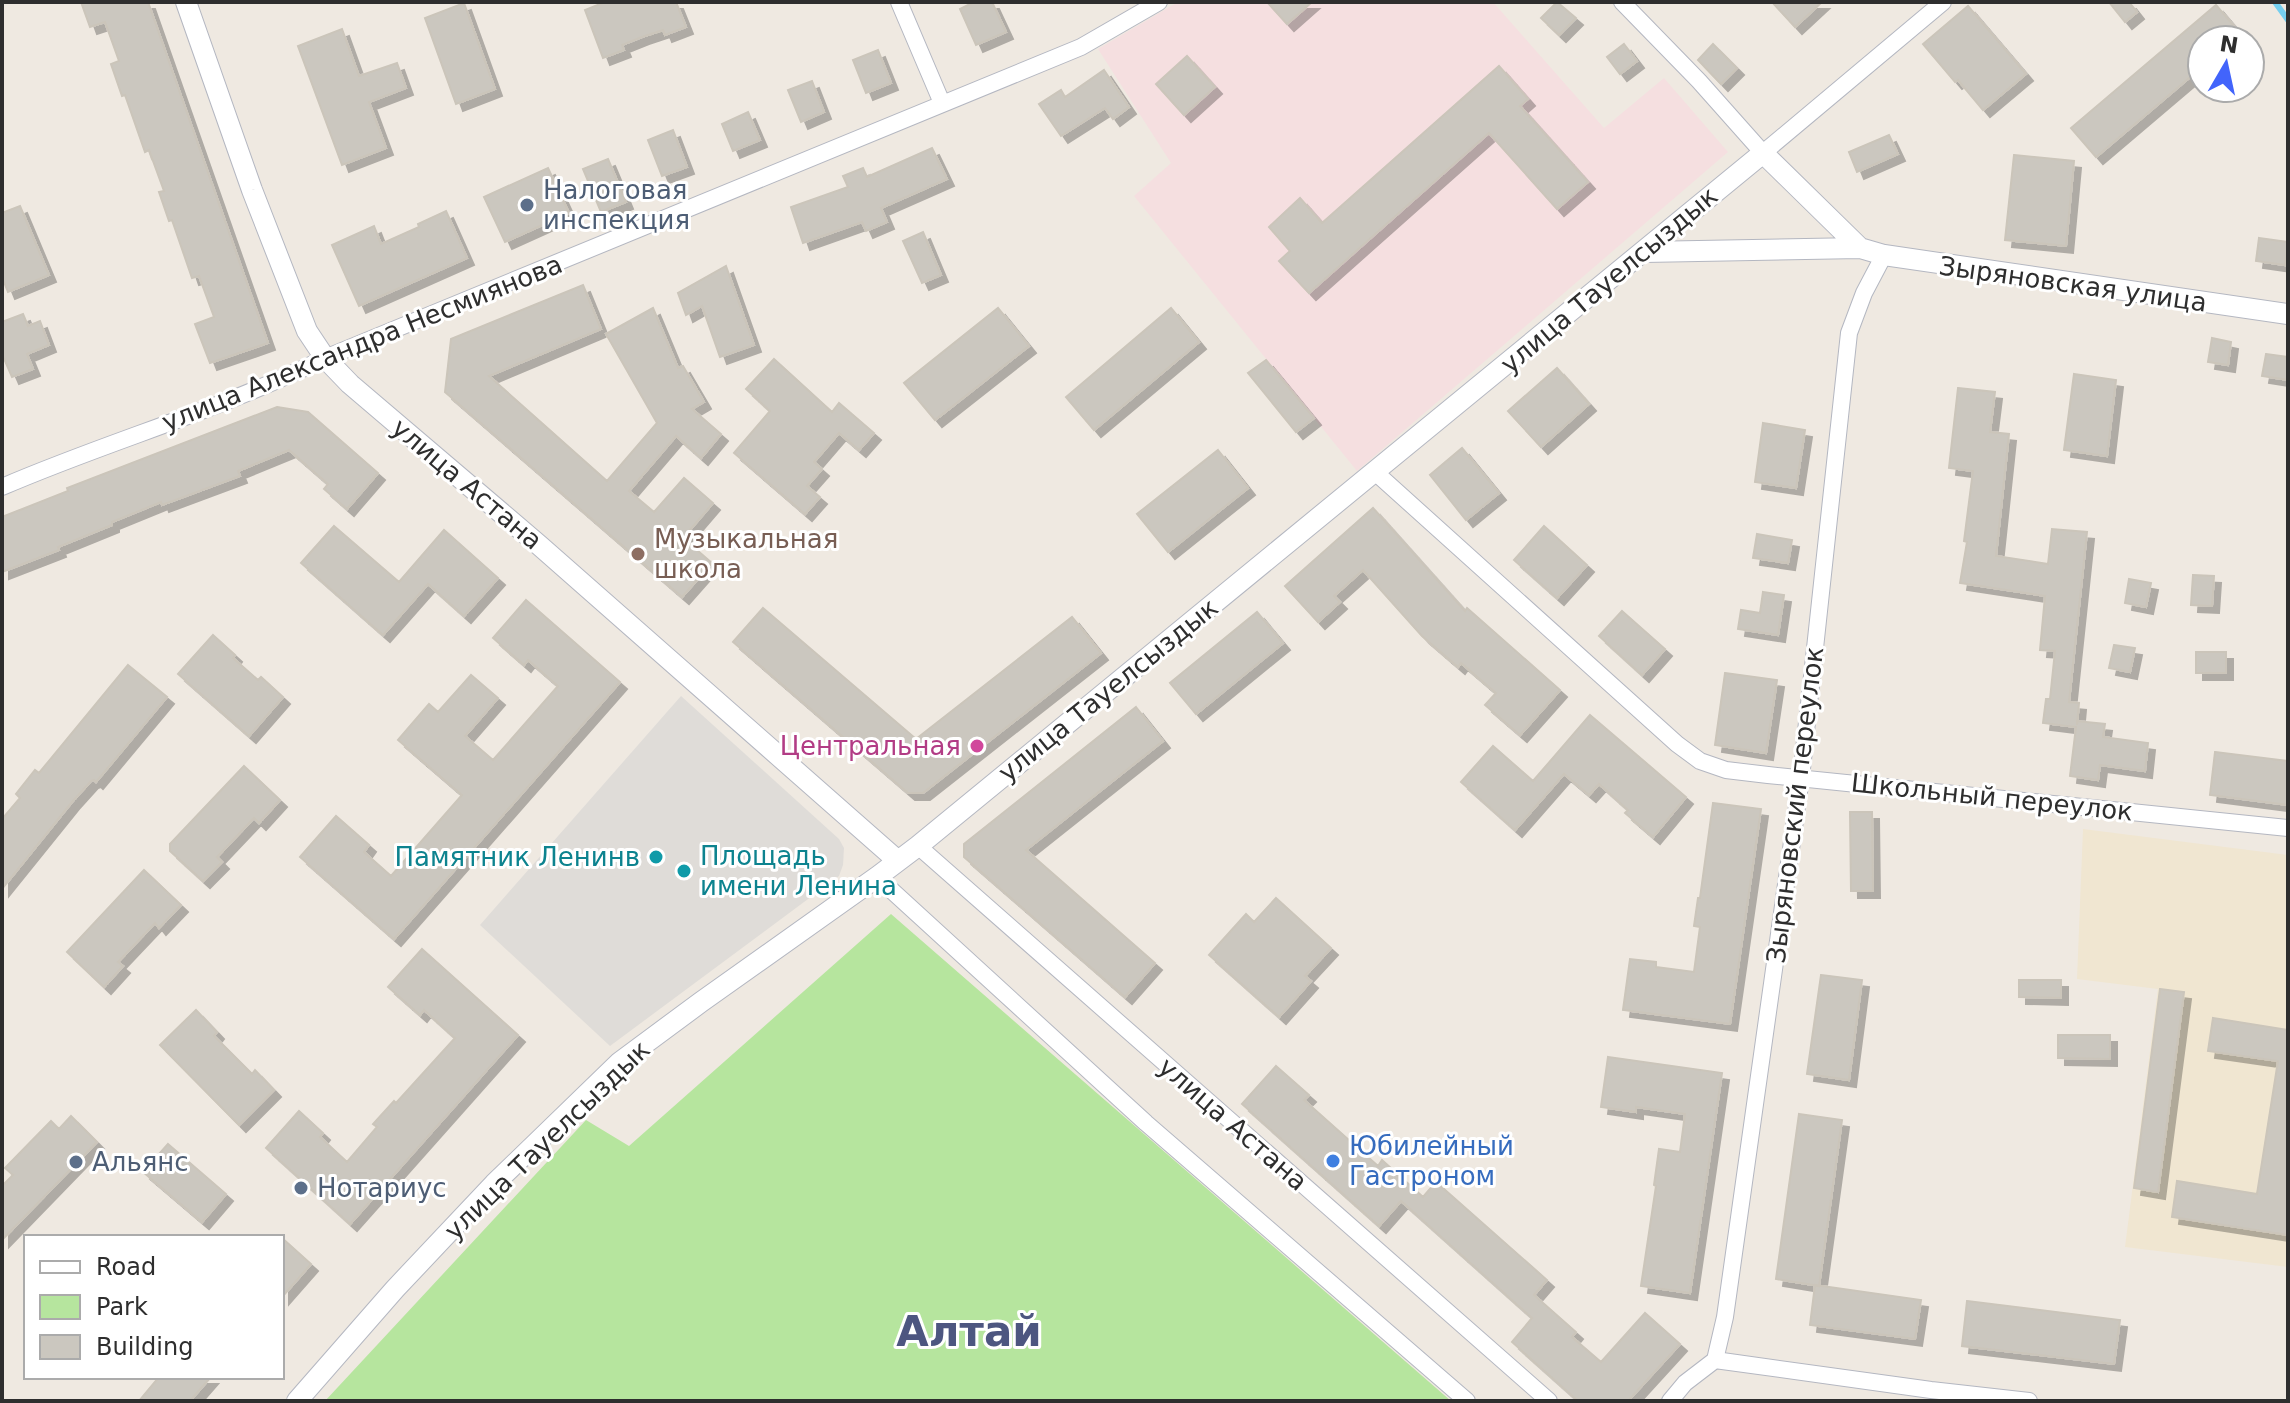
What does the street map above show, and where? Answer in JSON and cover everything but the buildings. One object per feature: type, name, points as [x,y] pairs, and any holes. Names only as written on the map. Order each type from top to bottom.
[{"type":"street","name":"улица Астана","points":[[186,2],[273,245],[307,331],[325,358],[350,384],[539,545],[898,861]]},
{"type":"street","points":[[899,2],[942,103]]},
{"type":"street","name":"улица Александра Несмиянова","points":[[2,487],[258,388],[1081,47],[1159,2]]},
{"type":"street","points":[[1622,2],[1763,153],[1860,248]]},
{"type":"street","name":"улица Тауелсыздык","points":[[297,1401],[395,1289],[484,1195],[620,1062],[918,846],[1644,252],[1943,2]]},
{"type":"street","points":[[1644,252],[1860,248]]},
{"type":"street","name":"Зыряновская улица","points":[[1860,248],[1884,255],[2288,314]]},
{"type":"street","name":"Зыряновский переулок","points":[[1715,1360],[1727,1302],[1801,778],[1849,333],[1864,293],[1884,255]]},
{"type":"street","name":"Школьный переулок","points":[[1375,472],[1658,728],[1700,761],[1726,770],[2288,828]]},
{"type":"street","name":"улица Астана","points":[[918,846],[1549,1401]]},
{"type":"street","points":[[877,877],[1146,1123],[1467,1401]]},
{"type":"street","points":[[1670,1401],[1685,1383],[1715,1360],[2029,1401]]},
{"type":"shaded area","points":[[1178,2],[1493,2],[1604,128],[1664,78],[1728,152],[1357,471],[1134,196],[1171,163],[1098,49]]},
{"type":"shaded area","name":"Площадь имени Ленина","points":[[681,696],[839,839],[844,848],[843,865],[839,876],[610,1046],[480,925]]},
{"type":"shaded area","points":[[2083,829],[2288,855],[2288,1267],[2125,1247],[2158,989],[2077,979]]},
{"type":"green space","points":[[891,914],[1451,1401],[325,1401],[586,1120],[629,1146]]},
{"type":"waterway","points":[[2275,2],[2288,20]]},
{"type":"place","name":"Налоговая инспекция","points":[[527,205]]},
{"type":"place","name":"Музыкальная школа","points":[[638,554]]},
{"type":"place","name":"Центральная","points":[[977,746]]},
{"type":"place","name":"Памятник Ленинв","points":[[656,857]]},
{"type":"place","name":"Площадь имени Ленина","points":[[684,871]]},
{"type":"place","name":"Юбилейный Гастроном","points":[[1333,1161]]},
{"type":"place","name":"Альянс","points":[[76,1162]]},
{"type":"place","name":"Нотариус","points":[[301,1188]]},
{"type":"district","name":"Алтай","points":[[969,1331]]}]
